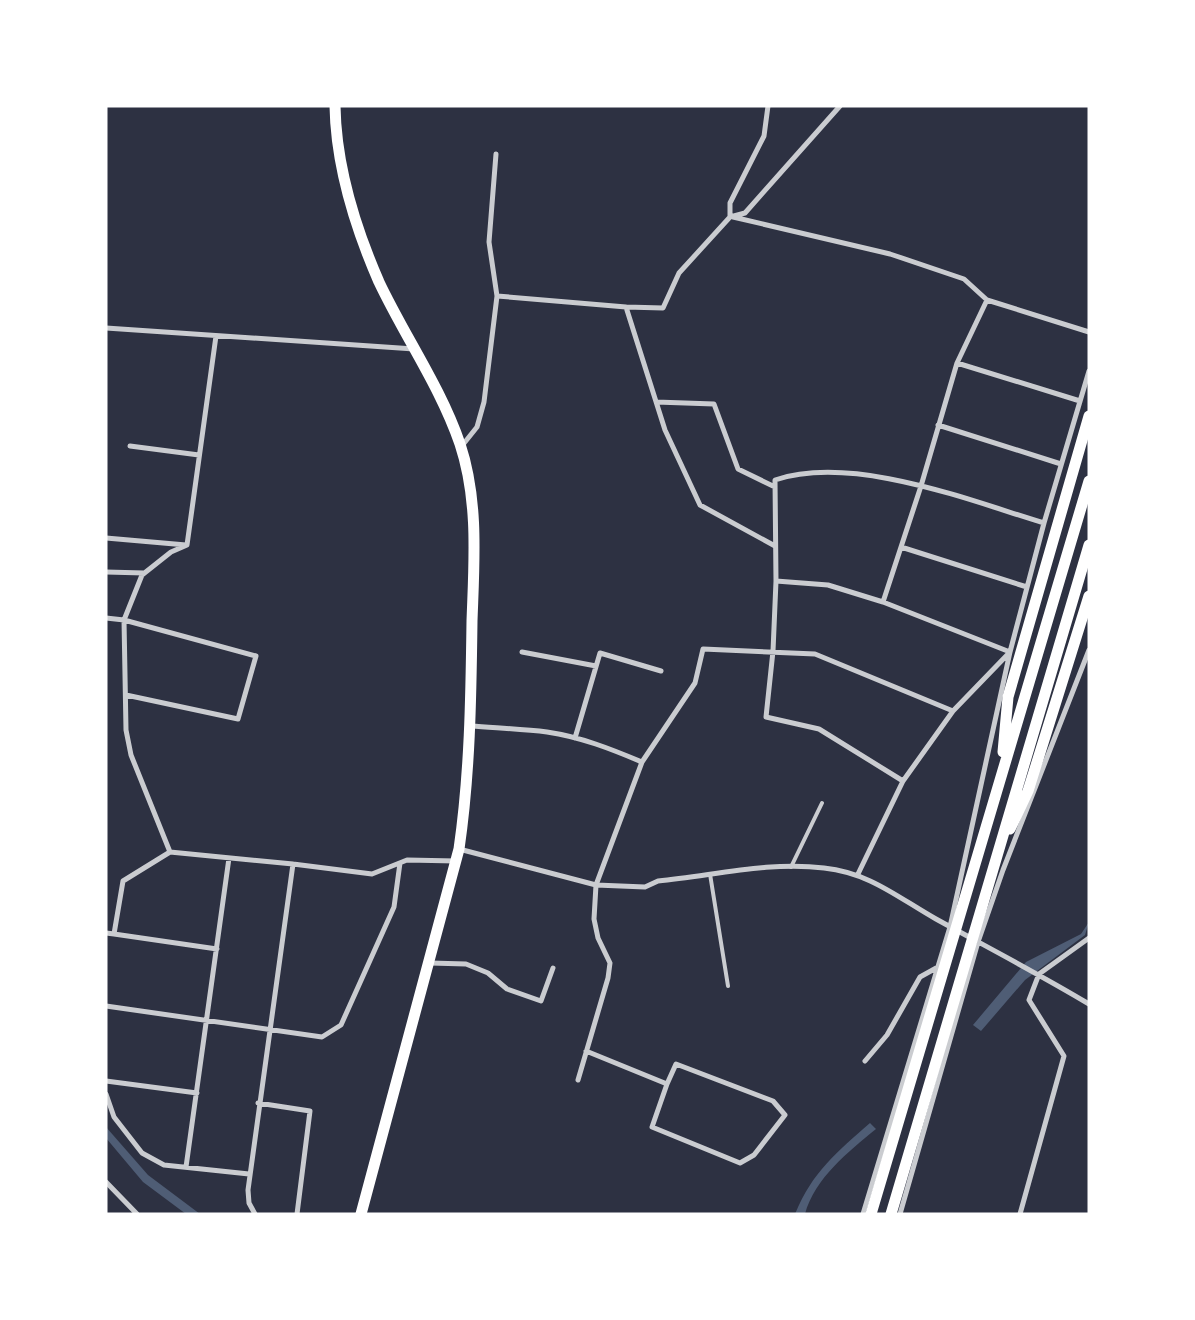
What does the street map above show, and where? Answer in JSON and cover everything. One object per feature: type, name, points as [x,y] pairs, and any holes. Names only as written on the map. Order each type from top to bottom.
[{"type":"highway","points":[[335,106],[339,156],[352,210],[379,281],[449,413],[461,447],[472,499],[474,529],[470,726],[465,808],[459,849],[430,963],[405,1048],[361,1214]]},
{"type":"highway","points":[[1000,779],[1008,697],[1089,416]]},
{"type":"highway","points":[[871,1214],[1089,481]]},
{"type":"highway","points":[[891,1214],[1089,545]]},
{"type":"highway","points":[[994,863],[1028,791],[1089,596]]},
{"type":"street","points":[[730,217],[730,203],[764,136],[768,106]]},
{"type":"street","points":[[497,296],[626,307],[663,308],[679,273],[730,217],[745,213],[840,106]]},
{"type":"street","points":[[461,447],[477,428],[484,402],[497,296],[489,242],[496,154]]},
{"type":"street","points":[[730,217],[890,254],[964,279],[988,300],[1089,332]]},
{"type":"street","points":[[882,602],[921,486],[956,363],[988,300]]},
{"type":"street","points":[[626,307],[664,430],[700,505],[775,546]]},
{"type":"street","points":[[106,328],[415,349]]},
{"type":"street","points":[[187,545],[216,336]]},
{"type":"street","points":[[956,363],[1080,401]]},
{"type":"street","points":[[863,1214],[950,927],[1010,652],[1044,523],[1089,371]]},
{"type":"street","points":[[656,402],[714,404],[738,469],[775,487]]},
{"type":"street","points":[[938,425],[1061,464]]},
{"type":"street","points":[[130,446],[199,455]]},
{"type":"street","points":[[903,781],[819,728],[766,717],[773,651],[776,581],[775,480],[794,473],[867,474],[921,486],[1044,523]]},
{"type":"street","points":[[106,538],[187,545]]},
{"type":"street","points":[[170,852],[131,755],[126,730],[124,620],[145,573],[170,552],[187,545]]},
{"type":"street","points":[[901,547],[1027,587]]},
{"type":"street","points":[[106,572],[145,573]]},
{"type":"street","points":[[776,581],[828,585],[882,602],[1010,652]]},
{"type":"street","points":[[106,618],[124,620],[256,656],[238,719],[126,695]]},
{"type":"street","points":[[578,1080],[608,978],[610,964],[598,938],[596,928],[593,900],[596,885],[642,762],[695,683],[703,649],[815,654],[953,711]]},
{"type":"street","points":[[900,1214],[978,942],[1003,870],[1089,650]]},
{"type":"street","points":[[522,652],[596,666]]},
{"type":"street","points":[[575,738],[600,652],[661,671]]},
{"type":"street","points":[[858,874],[903,781],[953,711],[1010,652]]},
{"type":"street","points":[[470,726],[547,732],[604,746],[642,762]]},
{"type":"street","points":[[459,849],[596,885],[645,887],[658,881],[710,874],[791,867],[823,868],[858,874],[892,891],[950,927],[1039,974],[1089,1004]]},
{"type":"street","points":[[114,934],[123,881],[170,852],[372,874],[407,860],[456,861]]},
{"type":"street","points":[[186,1167],[229,858]]},
{"type":"street","points":[[106,1007],[322,1037],[341,1025],[394,907],[400,863]]},
{"type":"street","points":[[255,1214],[249,1203],[249,1174],[293,864]]},
{"type":"street","points":[[106,933],[217,949]]},
{"type":"street","points":[[1020,1214],[1064,1056],[1029,1000],[1039,974],[1089,938]]},
{"type":"street","points":[[430,963],[466,964],[488,973],[507,989],[540,1001],[553,968]]},
{"type":"street","points":[[865,1061],[887,1035],[920,978],[938,966]]},
{"type":"street","points":[[586,1051],[667,1084]]},
{"type":"street","points":[[676,1064],[773,1101],[785,1115],[754,1155],[740,1163],[652,1127],[667,1084],[676,1064]]},
{"type":"street","points":[[106,1081],[197,1093]]},
{"type":"street","points":[[106,1094],[114,1117],[142,1153],[164,1165],[249,1174]]},
{"type":"street","points":[[258,1103],[310,1111],[298,1214]]},
{"type":"street","points":[[106,1182],[137,1214]]},
{"type":"lane","points":[[791,867],[822,803]]},
{"type":"lane","points":[[710,874],[728,986]]},
{"type":"water","points":[[1089,922],[1085,935],[1025,980],[981,1031],[973,1025],[1026,962],[1081,934]]},
{"type":"water","points":[[870,1123],[876,1129],[824,1177],[816,1189],[805,1214],[795,1214],[809,1186],[826,1164]]},
{"type":"water","points":[[106,1127],[148,1175],[200,1214],[186,1214],[143,1182],[106,1138]]}]
